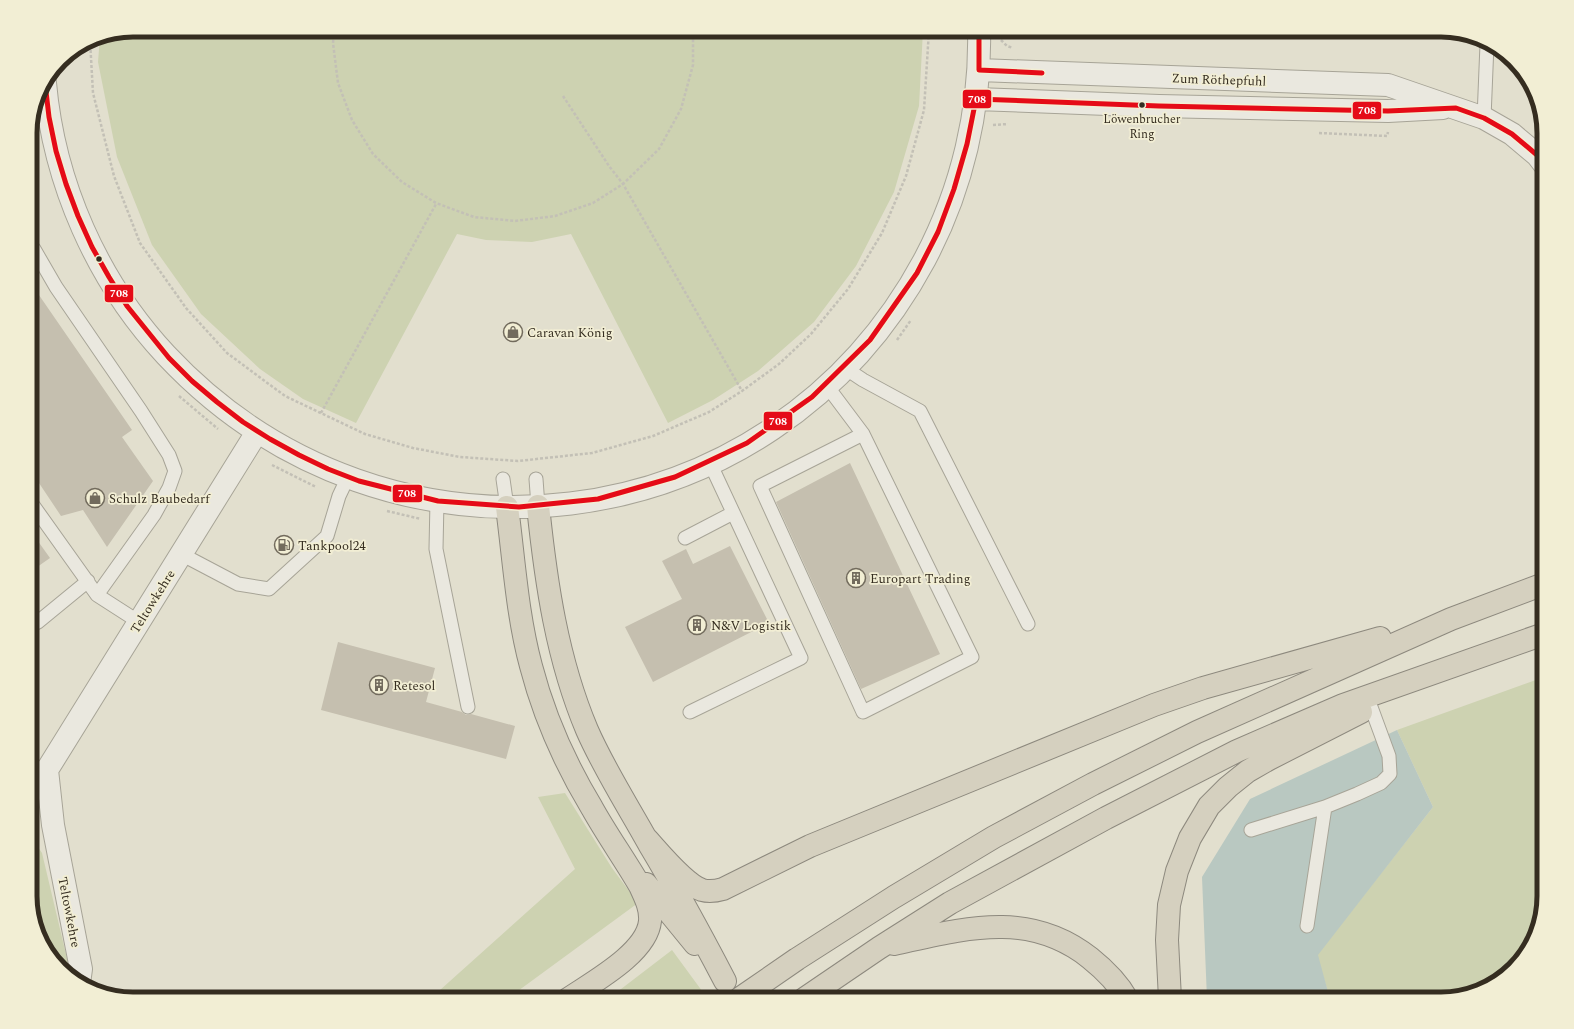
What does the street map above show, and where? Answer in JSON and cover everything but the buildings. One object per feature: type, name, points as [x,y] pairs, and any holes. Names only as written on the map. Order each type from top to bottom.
[{"type":"highway","points":[[538,506],[552,615],[571,688],[587,730],[598,752],[684,903],[701,945]]},
{"type":"highway","points":[[507,507],[522,628],[543,706],[562,752],[580,788],[621,853],[646,898],[650,910],[650,921],[647,933],[640,944],[627,957],[578,992]]},
{"type":"highway","points":[[748,992],[796,958],[894,897],[994,837],[1093,784],[1197,732],[1451,619],[1537,587]]},
{"type":"highway","points":[[645,836],[683,877],[701,890],[712,892],[723,889],[810,846],[1154,705],[1230,680],[1451,619]]},
{"type":"highway","points":[[814,992],[879,948],[950,903],[1106,818],[1237,751],[1338,708],[1537,637]]},
{"type":"highway","points":[[1170,992],[1167,940],[1169,905],[1177,871],[1190,838],[1209,806],[1228,787],[1248,771],[1442,671]]},
{"type":"highway","points":[[621,853],[701,945],[733,992]]},
{"type":"highway","points":[[879,948],[974,928],[1007,926],[1028,929],[1056,937],[1082,952],[1105,970],[1122,992]]},
{"type":"street","points":[[46,92],[49,119],[62,172],[83,230],[111,283],[142,327],[184,373],[223,408],[252,441],[302,458],[343,487],[395,492],[437,512],[483,506],[507,507],[565,504],[619,495],[661,483],[710,463],[744,445],[772,428],[803,406],[827,386],[881,327],[900,301],[931,248],[943,221],[957,182],[971,127],[986,99],[989,70],[981,37]]},
{"type":"street","name":"Zum Röthepfuhl","points":[[989,70],[1388,85],[1484,118],[1512,134],[1537,155]]},
{"type":"street","name":"Zum Röthepfuhl","points":[[986,99],[1159,106],[1380,111],[1456,108]]},
{"type":"street","name":"Teltowkehre","points":[[80,977],[81,969],[53,825],[39,774],[139,622],[252,441]]},
{"type":"lane","points":[[1484,118],[1487,49]]},
{"type":"lane","points":[[37,254],[56,287],[141,411],[169,455],[175,471],[169,488],[154,515],[97,595]]},
{"type":"lane","points":[[845,368],[863,380],[920,410],[1028,624]]},
{"type":"lane","points":[[827,386],[864,434],[972,657],[863,712],[760,486],[864,434]]},
{"type":"lane","points":[[690,712],[801,658],[710,463]]},
{"type":"lane","points":[[503,479],[507,507]]},
{"type":"lane","points":[[536,479],[538,506]]},
{"type":"lane","points":[[182,554],[238,584],[269,589],[327,536],[343,487]]},
{"type":"lane","points":[[37,511],[97,595],[139,622]]},
{"type":"lane","points":[[437,512],[436,549],[468,708]]},
{"type":"lane","points":[[685,538],[733,513]]},
{"type":"lane","points":[[37,622],[88,581]]},
{"type":"lane","points":[[1251,830],[1325,807],[1381,784],[1390,774],[1389,756],[1371,707]]},
{"type":"lane","points":[[1307,926],[1325,807]]},
{"type":"path","points":[[333,37],[338,83],[352,120],[374,154],[402,182],[436,204],[474,217],[515,221],[555,216],[593,203],[623,184],[659,149],[681,109],[693,65],[693,37]]},
{"type":"path","points":[[90,47],[93,93],[102,131],[114,176],[140,244],[186,308],[227,353],[285,396],[365,434],[412,448],[460,458],[518,461],[592,453],[653,436],[708,412],[742,391],[779,364],[811,334],[848,289],[882,233],[906,176],[924,110],[929,37]]},
{"type":"path","points":[[989,70],[1000,40]]},
{"type":"path","points":[[563,96],[608,166],[623,184],[742,391]]},
{"type":"path","points":[[986,99],[991,132]]},
{"type":"path","points":[[321,413],[436,204]]},
{"type":"path","points":[[896,342],[913,318]]},
{"type":"path","points":[[174,392],[215,428],[252,441],[276,467],[307,483],[343,487]]},
{"type":"path","points":[[384,511],[437,512]]},
{"type":"green space","points":[[132,37],[923,37],[919,106],[894,192],[856,266],[814,322],[758,371],[713,400],[668,423],[571,234],[532,242],[486,240],[457,234],[356,423],[303,399],[260,369],[201,314],[152,245],[117,157],[98,62],[100,43],[108,40]]},
{"type":"green space","points":[[1537,680],[1537,896],[1534,921],[1521,950],[1513,959],[1495,976],[1472,987],[1442,992],[1328,992],[1317,955],[1433,807],[1397,730]]},
{"type":"green space","points":[[565,793],[612,868],[638,903],[517,992],[438,992],[575,869],[538,797]]},
{"type":"green space","points":[[37,846],[42,853],[69,967],[57,955],[50,944],[40,921],[37,903]]},
{"type":"green space","points":[[672,950],[703,992],[617,992]]},
{"type":"shaded area","points":[[1397,730],[1433,807],[1318,955],[1328,992],[1207,992],[1202,877],[1250,799]]},
{"type":"transit line","name":"708","points":[[979,37],[979,70],[1042,73]]},
{"type":"transit line","name":"708","points":[[46,92],[49,117],[56,151],[66,184],[92,247],[127,306],[169,358],[192,381],[243,422],[270,439],[328,469],[359,481],[438,501],[519,507],[598,499],[675,477],[747,443],[812,397],[870,340],[917,273],[938,232],[954,189],[967,144],[976,99],[1159,106],[1388,111],[1456,108],[1484,118],[1512,134],[1537,155]]},
{"type":"place","name":"Löwenbrucher Ring","points":[[1142,105]]},
{"type":"place","name":"Caravan König","points":[[513,332]]},
{"type":"place","name":"Schulz Baubedarf","points":[[95,498]]},
{"type":"place","name":"Tankpool24","points":[[284,545]]},
{"type":"place","name":"Europart Trading","points":[[856,578]]},
{"type":"place","name":"N&V Logistik","points":[[697,625]]},
{"type":"place","name":"Retesol","points":[[379,685]]}]
